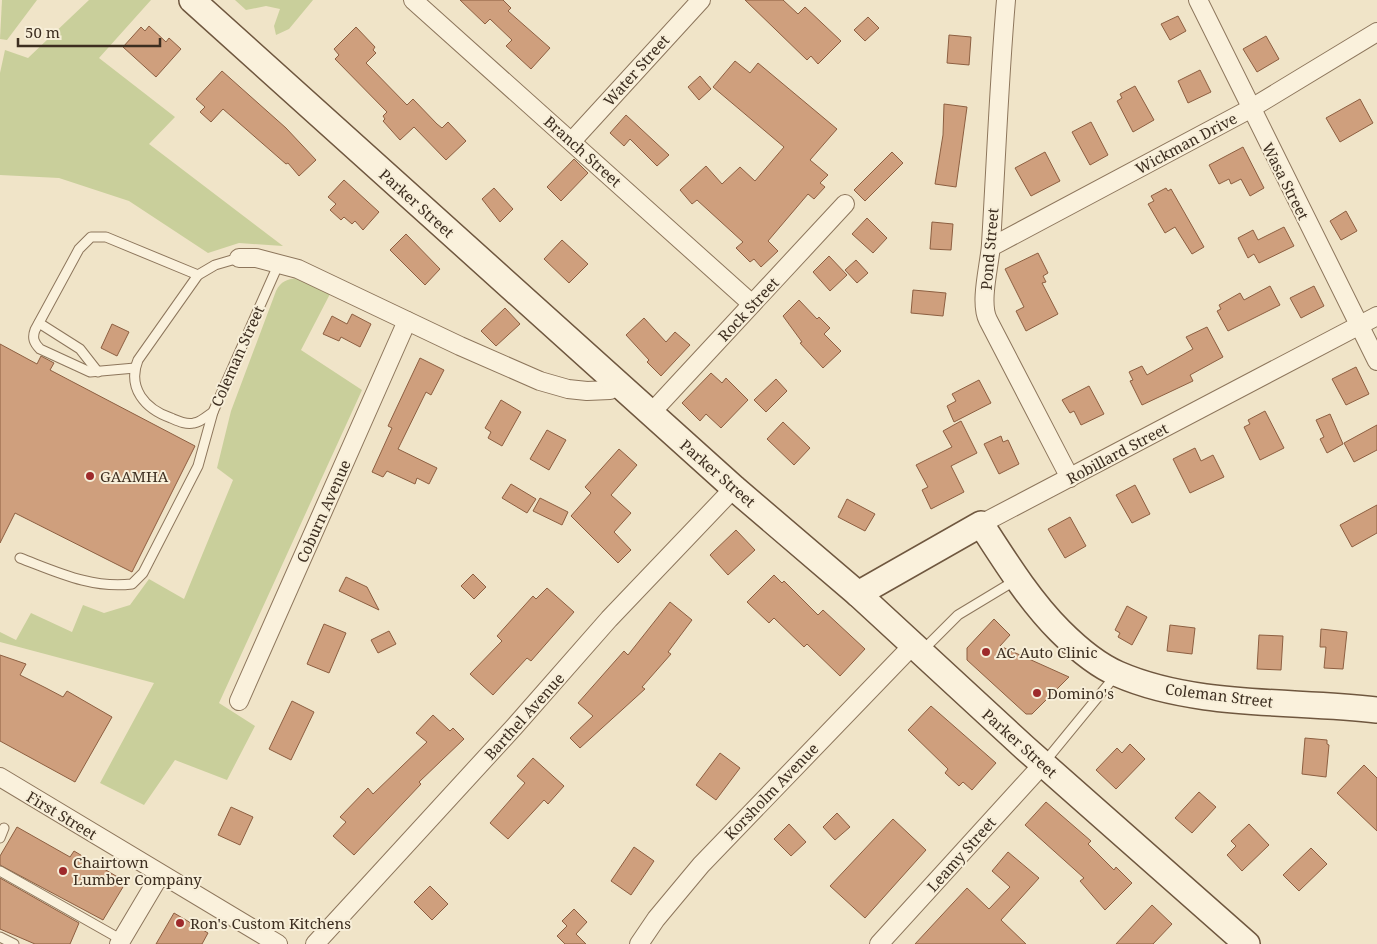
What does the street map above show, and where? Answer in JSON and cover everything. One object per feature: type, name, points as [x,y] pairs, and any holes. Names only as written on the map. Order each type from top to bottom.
[{"type":"main road","name":"Parker Street","points":[[192,0],[734,488],[858,594],[1043,764],[1247,944]]},
{"type":"main road","name":"Coleman Street","points":[[981,524],[1018,579],[1060,632],[1098,662],[1117,673],[1176,692],[1377,710]]},
{"type":"main road","name":"Robillard Street","points":[[858,594],[981,524]]},
{"type":"street","name":"Branch Street","points":[[413,0],[752,304]]},
{"type":"street","name":"Water Street","points":[[572,141],[701,0]]},
{"type":"street","name":"Pond Street","points":[[1006,0],[1000,65],[986,316],[1070,478]]},
{"type":"street","name":"Wasa Street","points":[[1198,0],[1250,109],[1377,361]]},
{"type":"street","name":"Wickman Drive","points":[[991,246],[1250,109],[1377,32]]},
{"type":"street","name":"Rock Street","points":[[651,413],[844,204]]},
{"type":"street","points":[[238,258],[256,258],[298,269],[512,369],[559,386],[604,391],[618,384]]},
{"type":"street","name":"Robillard Street","points":[[981,524],[1377,316]]},
{"type":"street","name":"Coburn Avenue","points":[[239,701],[407,321]]},
{"type":"street","name":"Barthel Avenue","points":[[315,944],[516,726],[609,619],[734,488]]},
{"type":"street","name":"Korsholm Avenue","points":[[639,944],[662,912],[701,865],[916,649]]},
{"type":"street","name":"Leamy Street","points":[[879,944],[1043,764]]},
{"type":"street","name":"First Street","points":[[0,778],[278,944]]},
{"type":"street","points":[[120,942],[160,875]]},
{"type":"lane","points":[[198,275],[106,237],[92,237],[78,249],[32,336],[35,344],[40,349],[83,370],[98,372],[135,368],[144,349],[198,275],[215,265],[238,258]]},
{"type":"lane","name":"Coleman Street","points":[[135,368],[134,378],[141,397],[149,406],[163,415],[192,424],[200,422],[213,412],[279,263]]},
{"type":"lane","points":[[39,323],[80,349],[98,372]]},
{"type":"lane","points":[[20,558],[78,580],[111,587],[132,584],[143,573],[198,466],[213,412]]},
{"type":"lane","points":[[916,649],[958,615],[1018,579]]},
{"type":"lane","points":[[1043,764],[1117,673]]},
{"type":"lane","points":[[0,838],[4,828]]},
{"type":"lane","points":[[0,871],[120,942]]},
{"type":"lane","points":[[0,938],[14,944]]},
{"type":"green space","points":[[2,0],[37,0],[7,40],[0,39]]},
{"type":"green space","points":[[89,0],[151,0],[99,58],[175,117],[149,144],[283,246],[239,243],[208,253],[129,201],[59,178],[0,175],[0,73],[5,50],[28,58]]},
{"type":"green space","points":[[235,0],[313,0],[289,29],[276,35],[274,26],[280,9],[266,6],[246,10]]},
{"type":"green space","points":[[298,278],[330,294],[301,350],[362,390],[219,703],[255,726],[227,780],[175,760],[144,805],[100,783],[154,683],[0,642],[0,632],[16,640],[31,613],[72,632],[83,605],[104,613],[130,605],[149,579],[184,599],[233,480],[217,468],[231,411],[276,291],[285,281]]},
{"type":"building","points":[[460,0],[503,0],[511,8],[508,11],[550,48],[531,69],[506,46],[512,40],[490,19],[485,24]]},
{"type":"building","points":[[745,0],[783,0],[798,14],[805,7],[841,41],[818,64],[811,56],[807,60]]},
{"type":"building","points":[[1178,16],[1186,31],[1170,40],[1161,24]]},
{"type":"building","points":[[868,17],[879,28],[865,41],[854,30]]},
{"type":"building","points":[[149,26],[166,42],[169,38],[181,49],[156,77],[123,47],[141,27],[145,31]]},
{"type":"building","points":[[356,27],[375,47],[373,50],[376,53],[366,63],[407,105],[413,99],[442,128],[448,122],[466,141],[446,160],[414,127],[400,140],[383,121],[385,119],[383,116],[387,112],[335,59],[339,55],[334,49]]},
{"type":"building","points":[[949,35],[971,37],[969,65],[947,63]]},
{"type":"building","points":[[1266,36],[1279,59],[1257,72],[1243,49]]},
{"type":"building","points":[[735,61],[750,73],[758,63],[837,129],[810,160],[828,175],[820,183],[825,187],[814,199],[808,194],[768,241],[778,251],[761,267],[754,259],[750,262],[736,248],[743,242],[697,200],[692,204],[680,190],[706,166],[722,184],[740,167],[755,181],[784,147],[713,87]]},
{"type":"building","points":[[1200,70],[1211,92],[1188,103],[1178,81]]},
{"type":"building","points":[[222,71],[286,128],[316,160],[299,176],[288,163],[286,164],[223,109],[211,122],[200,112],[205,107],[196,99]]},
{"type":"building","points":[[700,76],[711,89],[699,100],[688,87]]},
{"type":"building","points":[[1135,86],[1154,120],[1133,132],[1117,101],[1122,98],[1120,94]]},
{"type":"building","points":[[1360,99],[1373,123],[1340,142],[1326,118]]},
{"type":"building","points":[[944,104],[967,107],[956,187],[935,184],[943,135]]},
{"type":"building","points":[[626,115],[669,155],[657,166],[630,139],[624,146],[610,133]]},
{"type":"building","points":[[1091,122],[1108,155],[1090,165],[1072,132]]},
{"type":"building","points":[[1243,147],[1264,188],[1250,196],[1241,179],[1231,184],[1229,179],[1219,184],[1209,165]]},
{"type":"building","points":[[892,152],[903,163],[865,201],[854,190]]},
{"type":"building","points":[[1045,152],[1060,181],[1031,196],[1015,168]]},
{"type":"building","points":[[574,159],[588,173],[561,201],[547,187]]},
{"type":"building","points":[[344,180],[379,212],[363,230],[355,221],[352,224],[344,217],[341,220],[330,210],[336,204],[328,197]]},
{"type":"building","points":[[494,188],[513,209],[500,222],[482,199]]},
{"type":"building","points":[[1166,188],[1168,191],[1171,189],[1204,247],[1192,254],[1175,227],[1165,233],[1148,204],[1154,201],[1151,196]]},
{"type":"building","points":[[1346,211],[1357,231],[1341,240],[1330,221]]},
{"type":"building","points":[[867,218],[887,238],[873,253],[852,234]]},
{"type":"building","points":[[932,222],[953,224],[951,250],[930,249]]},
{"type":"building","points":[[1284,227],[1294,246],[1259,263],[1254,254],[1248,258],[1238,238],[1253,230],[1258,240]]},
{"type":"building","points":[[406,234],[440,269],[425,285],[390,250]]},
{"type":"building","points":[[562,240],[588,264],[569,283],[544,259]]},
{"type":"building","points":[[1038,253],[1048,273],[1043,276],[1046,282],[1042,283],[1058,314],[1026,331],[1016,311],[1024,307],[1005,269]]},
{"type":"building","points":[[829,256],[847,275],[830,291],[813,272]]},
{"type":"building","points":[[856,260],[868,273],[857,283],[845,270]]},
{"type":"building","points":[[1270,286],[1280,305],[1228,331],[1217,311],[1221,309],[1219,305],[1240,293],[1244,300]]},
{"type":"building","points":[[1314,286],[1324,306],[1301,318],[1290,298]]},
{"type":"building","points":[[913,290],[946,293],[943,316],[911,313]]},
{"type":"building","points":[[799,300],[817,319],[819,317],[830,328],[824,334],[841,351],[823,368],[800,343],[802,342],[783,316]]},
{"type":"building","points":[[505,308],[520,324],[496,346],[481,331]]},
{"type":"building","points":[[352,314],[371,324],[360,347],[341,337],[339,341],[323,334],[332,316],[347,324]]},
{"type":"building","points":[[644,318],[666,342],[675,332],[690,345],[661,376],[647,362],[649,360],[626,335]]},
{"type":"building","points":[[112,324],[129,332],[117,356],[101,348]]},
{"type":"building","points":[[1207,327],[1223,357],[1190,375],[1193,381],[1142,405],[1130,381],[1133,380],[1129,372],[1142,366],[1147,375],[1193,349],[1186,337]]},
{"type":"building","name":"GAAMHA","points":[[0,344],[37,364],[41,356],[54,363],[50,370],[195,446],[132,572],[15,513],[0,543]]},
{"type":"building","points":[[420,358],[444,370],[431,395],[426,392],[398,449],[437,468],[429,484],[417,478],[415,484],[387,471],[383,477],[372,472],[392,428],[388,426]]},
{"type":"building","points":[[1356,367],[1369,394],[1346,405],[1332,379]]},
{"type":"building","points":[[711,373],[722,383],[726,378],[748,400],[721,428],[706,414],[700,421],[682,403]]},
{"type":"building","points":[[776,379],[787,391],[766,412],[754,400]]},
{"type":"building","points":[[979,380],[991,403],[954,422],[947,406],[956,401],[952,394]]},
{"type":"building","points":[[1089,386],[1104,414],[1081,425],[1074,411],[1070,413],[1062,400]]},
{"type":"building","points":[[501,400],[521,412],[502,446],[488,438],[491,432],[485,428]]},
{"type":"building","points":[[1265,411],[1284,448],[1260,460],[1244,427],[1250,424],[1248,420]]},
{"type":"building","points":[[1330,414],[1343,444],[1327,453],[1320,439],[1324,437],[1316,420]]},
{"type":"building","points":[[961,421],[977,453],[951,466],[964,492],[931,509],[922,490],[928,487],[916,465],[952,447],[943,431]]},
{"type":"building","points":[[783,422],[810,448],[794,465],[767,439]]},
{"type":"building","points":[[1377,425],[1377,450],[1354,462],[1344,443]]},
{"type":"building","points":[[547,430],[566,440],[549,470],[530,459]]},
{"type":"building","points":[[1001,436],[1003,442],[1008,440],[1019,464],[999,474],[984,444]]},
{"type":"building","points":[[1195,448],[1201,461],[1213,455],[1224,477],[1190,493],[1173,459]]},
{"type":"building","points":[[619,449],[637,465],[611,495],[631,513],[614,532],[631,550],[618,563],[571,516],[591,493],[585,487]]},
{"type":"building","points":[[511,484],[536,499],[527,513],[502,498]]},
{"type":"building","points":[[1135,485],[1150,514],[1132,523],[1116,495]]},
{"type":"building","points":[[540,498],[568,512],[562,525],[533,511]]},
{"type":"building","points":[[847,499],[875,514],[865,531],[838,517]]},
{"type":"building","points":[[1377,505],[1377,533],[1352,547],[1340,525]]},
{"type":"building","points":[[1070,517],[1086,546],[1065,558],[1048,529]]},
{"type":"building","points":[[736,530],[755,550],[728,575],[710,555]]},
{"type":"building","points":[[473,574],[486,587],[474,599],[461,586]]},
{"type":"building","points":[[774,575],[782,583],[784,581],[818,615],[823,610],[865,649],[840,676],[807,644],[804,647],[774,618],[769,623],[747,602]]},
{"type":"building","points":[[346,577],[367,587],[379,610],[339,591]]},
{"type":"building","points":[[547,588],[574,612],[531,661],[527,658],[493,695],[470,674],[502,641],[497,636],[533,596],[536,599]]},
{"type":"building","points":[[670,602],[692,620],[668,652],[671,654],[642,687],[645,689],[580,748],[570,738],[593,716],[578,703],[624,651],[628,655]]},
{"type":"building","points":[[1127,606],[1147,617],[1132,645],[1118,637],[1120,633],[1115,630]]},
{"type":"building","points":[[994,619],[1010,635],[1000,646],[1069,677],[1032,714],[1026,714],[967,660],[967,648]]},
{"type":"building","points":[[324,624],[346,633],[329,673],[307,664]]},
{"type":"building","points":[[1170,625],[1195,628],[1192,654],[1167,651]]},
{"type":"building","points":[[1321,629],[1347,632],[1343,669],[1324,668],[1326,647],[1320,647]]},
{"type":"building","points":[[389,631],[396,644],[378,653],[371,640]]},
{"type":"building","points":[[1259,635],[1283,636],[1281,670],[1257,669]]},
{"type":"building","points":[[0,655],[26,664],[20,675],[63,697],[67,691],[112,717],[75,782],[0,741]]},
{"type":"building","points":[[292,701],[314,712],[291,760],[269,749]]},
{"type":"building","points":[[931,706],[996,763],[972,790],[963,782],[959,786],[945,773],[948,769],[908,730]]},
{"type":"building","points":[[433,715],[450,731],[453,728],[464,739],[419,782],[421,784],[354,855],[333,836],[346,822],[340,817],[368,788],[373,794],[427,742],[416,733]]},
{"type":"building","points":[[1305,738],[1327,740],[1329,745],[1326,777],[1302,774]]},
{"type":"building","points":[[1130,744],[1145,759],[1116,789],[1096,770],[1117,748],[1122,753]]},
{"type":"building","points":[[720,753],[740,768],[716,800],[696,785]]},
{"type":"building","points":[[533,758],[564,786],[548,804],[544,800],[508,839],[490,823],[525,783],[517,776]]},
{"type":"building","points":[[1364,765],[1377,778],[1377,831],[1337,793]]},
{"type":"building","points":[[1199,792],[1216,807],[1192,833],[1175,818]]},
{"type":"building","points":[[1046,802],[1091,841],[1088,844],[1114,870],[1116,867],[1132,883],[1105,910],[1080,881],[1084,878],[1025,825]]},
{"type":"building","points":[[231,807],[253,817],[240,845],[218,835]]},
{"type":"building","points":[[837,813],[850,827],[835,840],[823,827]]},
{"type":"building","points":[[893,819],[926,850],[865,918],[830,886]]},
{"type":"building","points":[[789,824],[806,842],[791,856],[774,839]]},
{"type":"building","points":[[1249,824],[1269,845],[1242,871],[1227,855],[1236,846],[1231,841]]},
{"type":"building","name":"Chairtown Lumber Company","points":[[17,827],[70,857],[74,851],[126,882],[103,920],[0,865],[0,856]]},
{"type":"building","points":[[634,847],[654,861],[631,895],[611,881]]},
{"type":"building","points":[[1311,848],[1327,864],[1299,891],[1283,875]]},
{"type":"building","points":[[1008,852],[1039,878],[1001,920],[1026,944],[915,944],[967,888],[989,909],[1010,887],[992,871]]},
{"type":"building","points":[[0,878],[79,923],[70,944],[35,944],[0,929]]},
{"type":"building","points":[[430,886],[448,904],[432,920],[414,902]]},
{"type":"building","points":[[1152,905],[1172,924],[1153,944],[1116,944]]},
{"type":"building","points":[[574,909],[587,922],[576,934],[586,944],[565,944],[557,936],[567,926],[562,921]]},
{"type":"building","name":"Ron's Custom Kitchens","points":[[174,913],[208,933],[202,944],[156,944]]},
{"type":"place","name":"GAAMHA","points":[[90,476]]},
{"type":"place","name":"AC Auto Clinic","points":[[986,652]]},
{"type":"place","name":"Domino's","points":[[1037,693]]},
{"type":"place","name":"Chairtown Lumber Company","points":[[63,871]]},
{"type":"place","name":"Ron's Custom Kitchens","points":[[180,923]]}]
